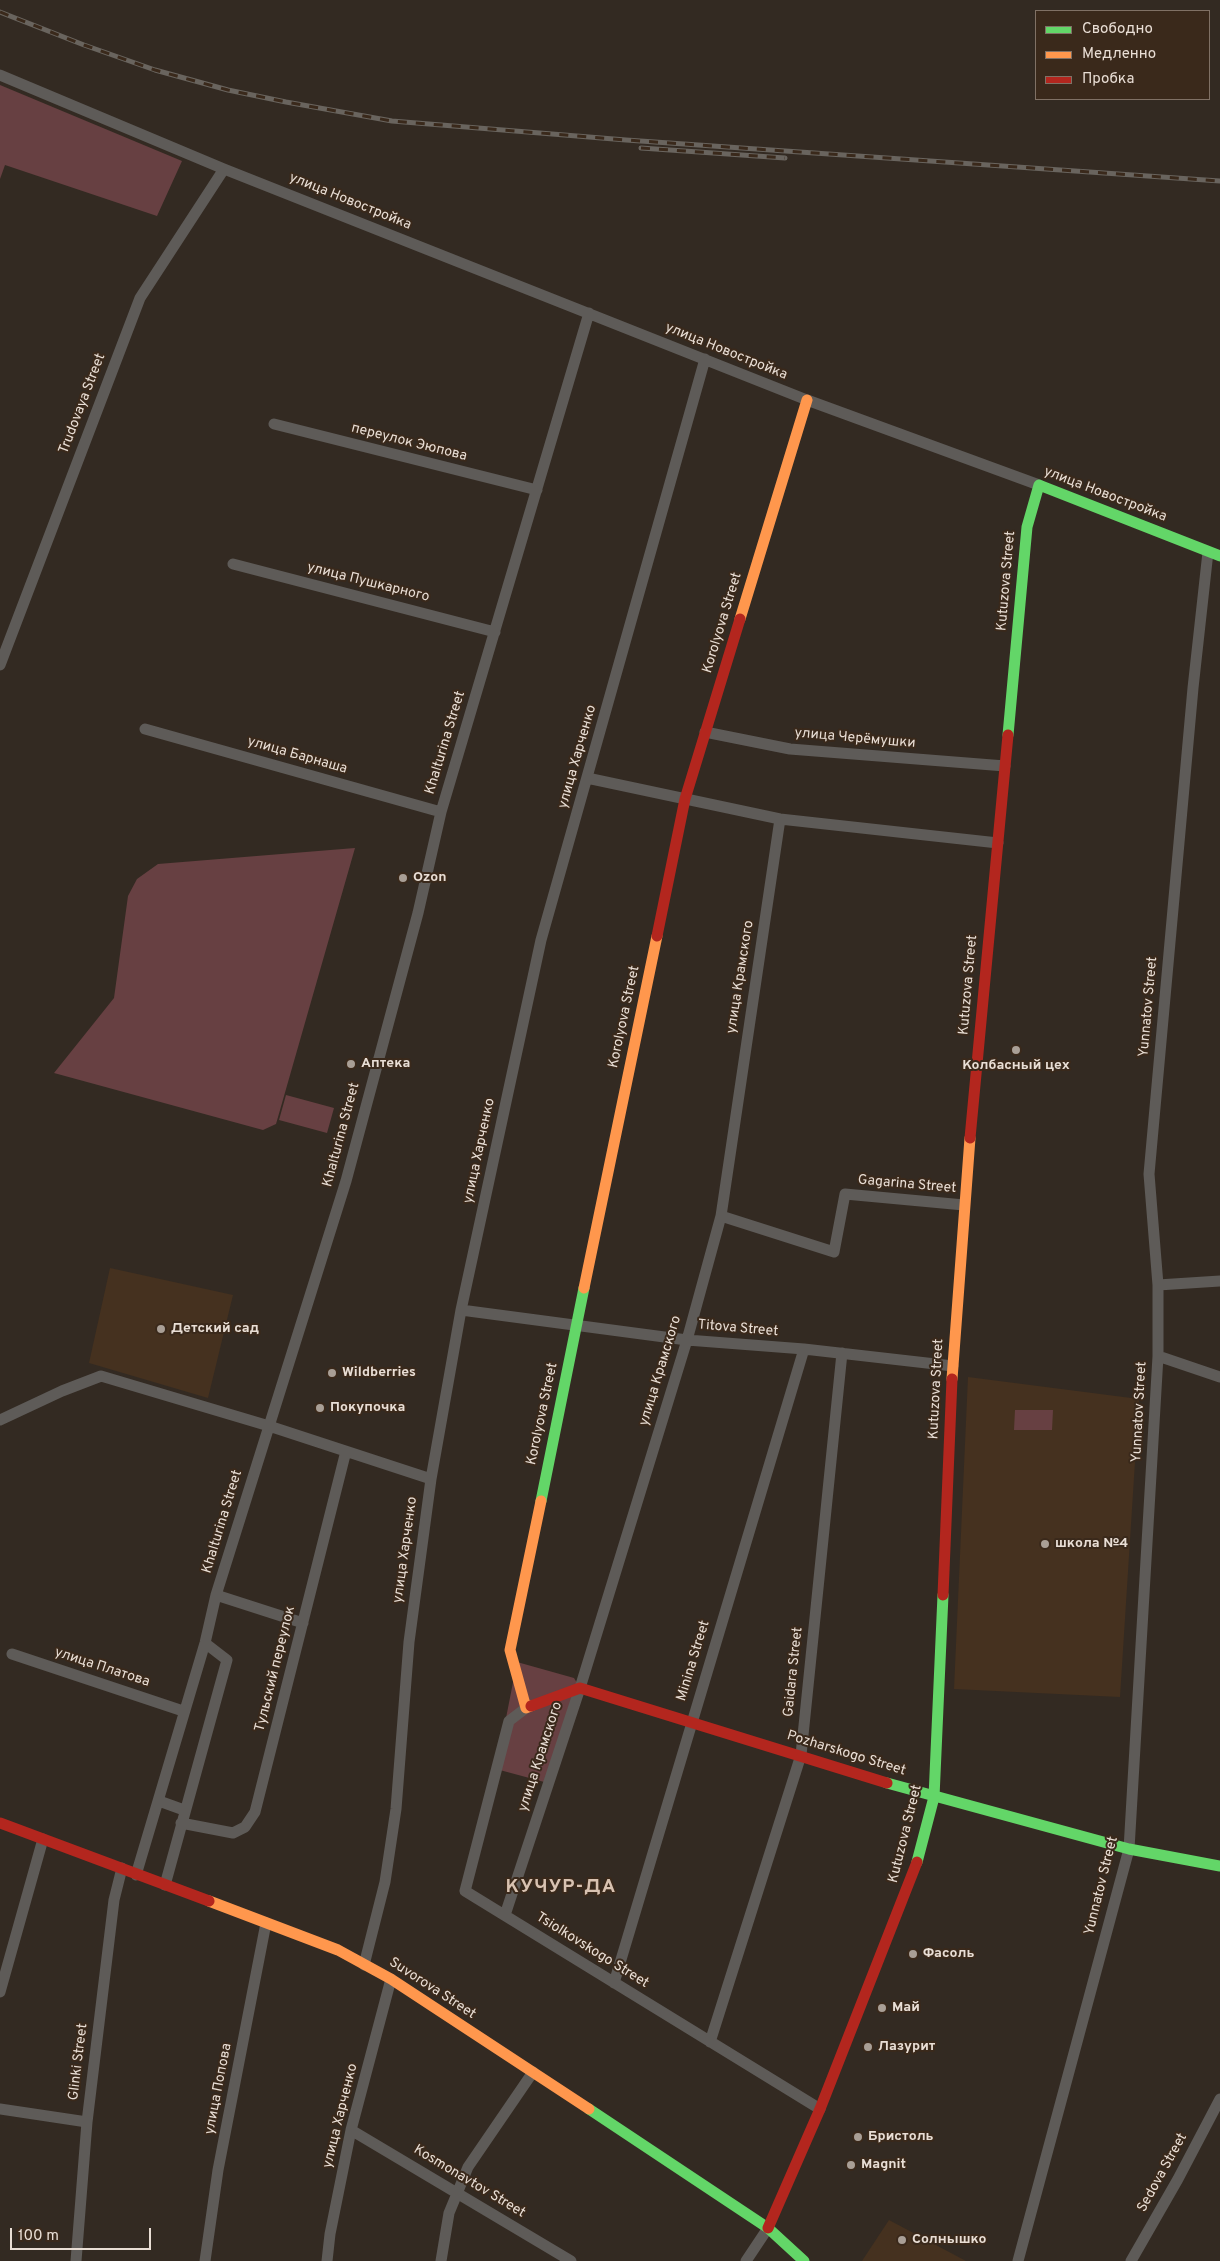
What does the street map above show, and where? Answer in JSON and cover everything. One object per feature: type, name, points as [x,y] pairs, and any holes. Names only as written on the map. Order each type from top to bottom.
[{"type":"main road","name":"Korolyova Street","points":[[526,1708],[510,1650],[685,799],[807,400]]},
{"type":"main road","name":"улица Новостройка","points":[[1038,485],[1220,556]]},
{"type":"main road","name":"Kutuzova Street","points":[[768,2228],[820,2109],[914,1874],[934,1797],[953,1366],[964,1206],[1027,527],[1038,485]]},
{"type":"main road","points":[[526,1708],[580,1688]]},
{"type":"main road","name":"Pozharskogo Street","points":[[580,1688],[934,1797],[1129,1849],[1220,1866]]},
{"type":"main road","name":"Suvorova Street","points":[[0,1823],[338,1950],[364,1964],[391,1979],[768,2228],[804,2261]]},
{"type":"street","name":"улица Новостройка","points":[[0,75],[224,169],[807,400],[1038,485]]},
{"type":"street","name":"Trudovaya Street","points":[[0,665],[140,298],[224,169]]},
{"type":"street","name":"Khalturina Street","points":[[136,1875],[183,1711],[205,1643],[216,1595],[346,1182],[354,1144],[418,913],[441,812],[589,313]]},
{"type":"street","name":"улица Харченко","points":[[364,1964],[385,1882],[394,1818],[408,1652],[431,1480],[461,1310],[541,940],[705,359]]},
{"type":"street","name":"переулок Эюпова","points":[[274,424],[537,490]]},
{"type":"street","name":"Yunnatov Street","points":[[1018,2261],[1129,1849],[1158,1356],[1158,1285],[1149,1174],[1193,688],[1208,552]]},
{"type":"street","name":"улица Пушкарного","points":[[233,564],[495,632]]},
{"type":"street","name":"улица Барнаша","points":[[145,729],[441,812]]},
{"type":"street","name":"улица Черёмушки","points":[[705,732],[790,749],[1005,766]]},
{"type":"street","points":[[588,778],[780,819],[998,843]]},
{"type":"street","name":"улица Крамского","points":[[504,1915],[580,1688],[687,1340],[721,1216],[780,819]]},
{"type":"street","name":"Gagarina Street","points":[[721,1216],[834,1252],[845,1194],[964,1206]]},
{"type":"street","points":[[1158,1285],[1220,1281]]},
{"type":"street","name":"Titova Street","points":[[461,1310],[687,1340],[804,1349],[953,1366]]},
{"type":"street","name":"Minina Street","points":[[614,1983],[804,1349]]},
{"type":"street","name":"Gaidara Street","points":[[710,2042],[801,1756],[842,1353]]},
{"type":"street","points":[[1158,1356],[1220,1376]]},
{"type":"street","points":[[0,1420],[62,1391],[101,1376],[269,1426],[431,1480]]},
{"type":"street","name":"Тульский переулок","points":[[181,1823],[233,1833],[245,1827],[255,1812],[346,1451]]},
{"type":"street","points":[[216,1595],[303,1623]]},
{"type":"street","points":[[165,1885],[184,1810],[227,1660],[205,1643]]},
{"type":"street","name":"улица Платова","points":[[12,1654],[183,1711]]},
{"type":"street","name":"Tsiolkovskogo Street","points":[[526,1708],[508,1721],[465,1891],[820,2109]]},
{"type":"street","points":[[159,1800],[184,1810]]},
{"type":"street","points":[[0,1992],[43,1839]]},
{"type":"street","name":"Glinki Street","points":[[76,2261],[87,2122],[114,1900],[122,1868]]},
{"type":"street","name":"улица Попова","points":[[205,2261],[218,2170],[266,1923]]},
{"type":"street","name":"улица Харченко","points":[[327,2261],[330,2234],[351,2130],[391,1979]]},
{"type":"street","points":[[441,2261],[450,2213],[468,2167],[533,2072]]},
{"type":"street","name":"Sedova Street","points":[[1131,2261],[1178,2180],[1220,2099]]},
{"type":"street","points":[[0,2109],[87,2122]]},
{"type":"street","name":"Kosmonavtov Street","points":[[351,2130],[571,2261]]},
{"type":"street","name":"Kutuzova Street","points":[[746,2261],[768,2228]]},
{"type":"shaded area","points":[[0,85],[182,161],[157,216],[5,165],[0,179]]},
{"type":"shaded area","points":[[355,848],[276,1124],[263,1130],[54,1073],[114,998],[128,896],[137,879],[158,864]]},
{"type":"shaded area","points":[[286,1095],[334,1108],[327,1133],[279,1120]]},
{"type":"shaded area","name":"Детский сад","points":[[110,1268],[233,1295],[208,1398],[89,1363]]},
{"type":"shaded area","name":"школа №4","points":[[968,1377],[1139,1399],[1120,1697],[954,1689]]},
{"type":"shaded area","points":[[1015,1410],[1053,1410],[1052,1430],[1014,1430]]},
{"type":"shaded area","points":[[517,1662],[574,1678],[580,1688],[548,1783],[496,1769]]},
{"type":"shaded area","name":"Солнышко","points":[[889,2220],[966,2261],[862,2261]]},
{"type":"railway","points":[[0,12],[155,70],[228,90],[392,121],[626,140],[1220,181]]},
{"type":"railway","points":[[641,148],[785,158]]},
{"type":"traffic: fast","points":[[1008,735],[1027,527],[1039,485],[1220,556]]},
{"type":"traffic: fast","points":[[541,1501],[584,1288]]},
{"type":"traffic: fast","points":[[917,1862],[934,1797],[943,1595]]},
{"type":"traffic: fast","points":[[887,1783],[1129,1849],[1220,1866]]},
{"type":"traffic: fast","points":[[589,2109],[768,2228],[804,2261]]},
{"type":"traffic: slow","points":[[740,619],[807,400]]},
{"type":"traffic: slow","points":[[584,1288],[657,936]]},
{"type":"traffic: slow","points":[[952,1379],[970,1138]]},
{"type":"traffic: slow","points":[[531,1706],[526,1708],[510,1650],[541,1501]]},
{"type":"traffic: slow","points":[[209,1901],[338,1950],[391,1979],[589,2109]]},
{"type":"traffic: jam","points":[[657,936],[685,799],[740,619]]},
{"type":"traffic: jam","points":[[970,1138],[1008,735]]},
{"type":"traffic: jam","points":[[943,1595],[952,1379]]},
{"type":"traffic: jam","points":[[531,1706],[580,1688],[887,1783]]},
{"type":"traffic: jam","points":[[0,1823],[209,1901]]},
{"type":"traffic: jam","points":[[768,2228],[820,2109],[917,1862]]},
{"type":"place","name":"Ozon","points":[[403,878]]},
{"type":"place","name":"Колбасный цех","points":[[1016,1050]]},
{"type":"place","name":"Аптека","points":[[351,1064]]},
{"type":"place","name":"Детский сад","points":[[161,1329]]},
{"type":"place","name":"Wildberries","points":[[332,1373]]},
{"type":"place","name":"Покупочка","points":[[320,1408]]},
{"type":"place","name":"школа №4","points":[[1045,1544]]},
{"type":"place","name":"Фасоль","points":[[913,1954]]},
{"type":"place","name":"Май","points":[[882,2008]]},
{"type":"place","name":"Лазурит","points":[[868,2047]]},
{"type":"place","name":"Бристоль","points":[[858,2137]]},
{"type":"place","name":"Magnit","points":[[851,2165]]},
{"type":"place","name":"Солнышко","points":[[902,2240]]},
{"type":"district","name":"КУЧУР-ДА","points":[[561,1888]]}]
